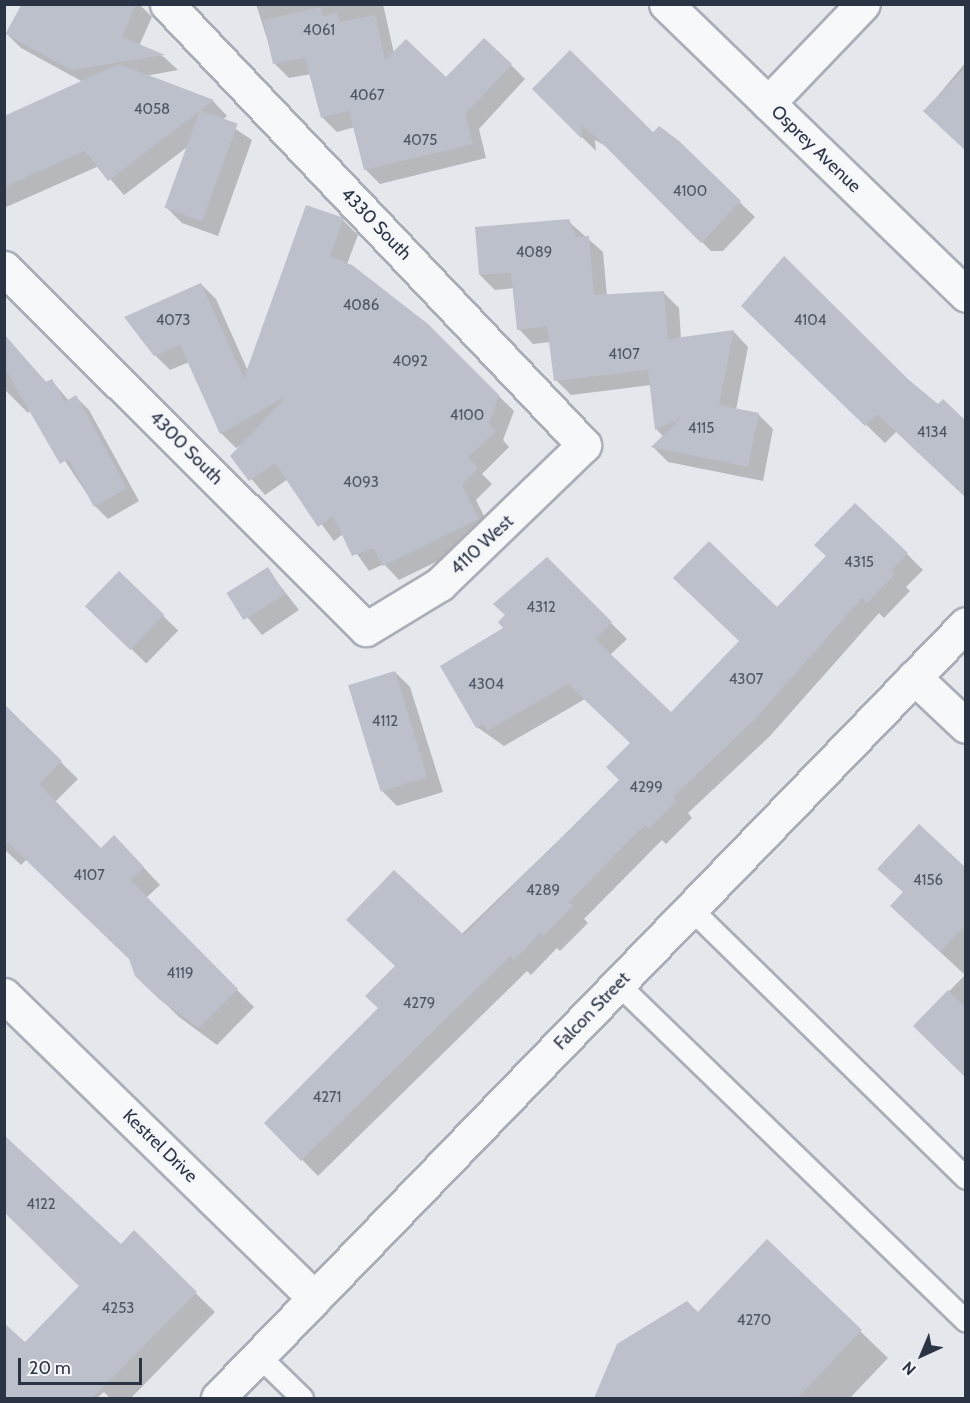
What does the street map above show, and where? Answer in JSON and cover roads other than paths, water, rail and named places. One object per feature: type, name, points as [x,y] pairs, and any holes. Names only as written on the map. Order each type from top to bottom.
[{"type":"street","name":"4330 South","points":[[167,4],[584,444]]},
{"type":"street","name":"Osprey Avenue","points":[[666,4],[966,294]]},
{"type":"street","points":[[768,103],[863,4]]},
{"type":"street","name":"4300 South","points":[[4,268],[366,629]]},
{"type":"street","name":"4110 West","points":[[366,629],[440,584],[584,444]]},
{"type":"street","name":"Falcon Street","points":[[218,1398],[966,624]]},
{"type":"street","points":[[914,676],[966,726]]},
{"type":"street","name":"Kestrel Drive","points":[[4,995],[315,1298]]},
{"type":"lane","points":[[690,908],[966,1179]]},
{"type":"lane","points":[[618,984],[966,1321]]},
{"type":"lane","points":[[259,1356],[302,1398]]}]
